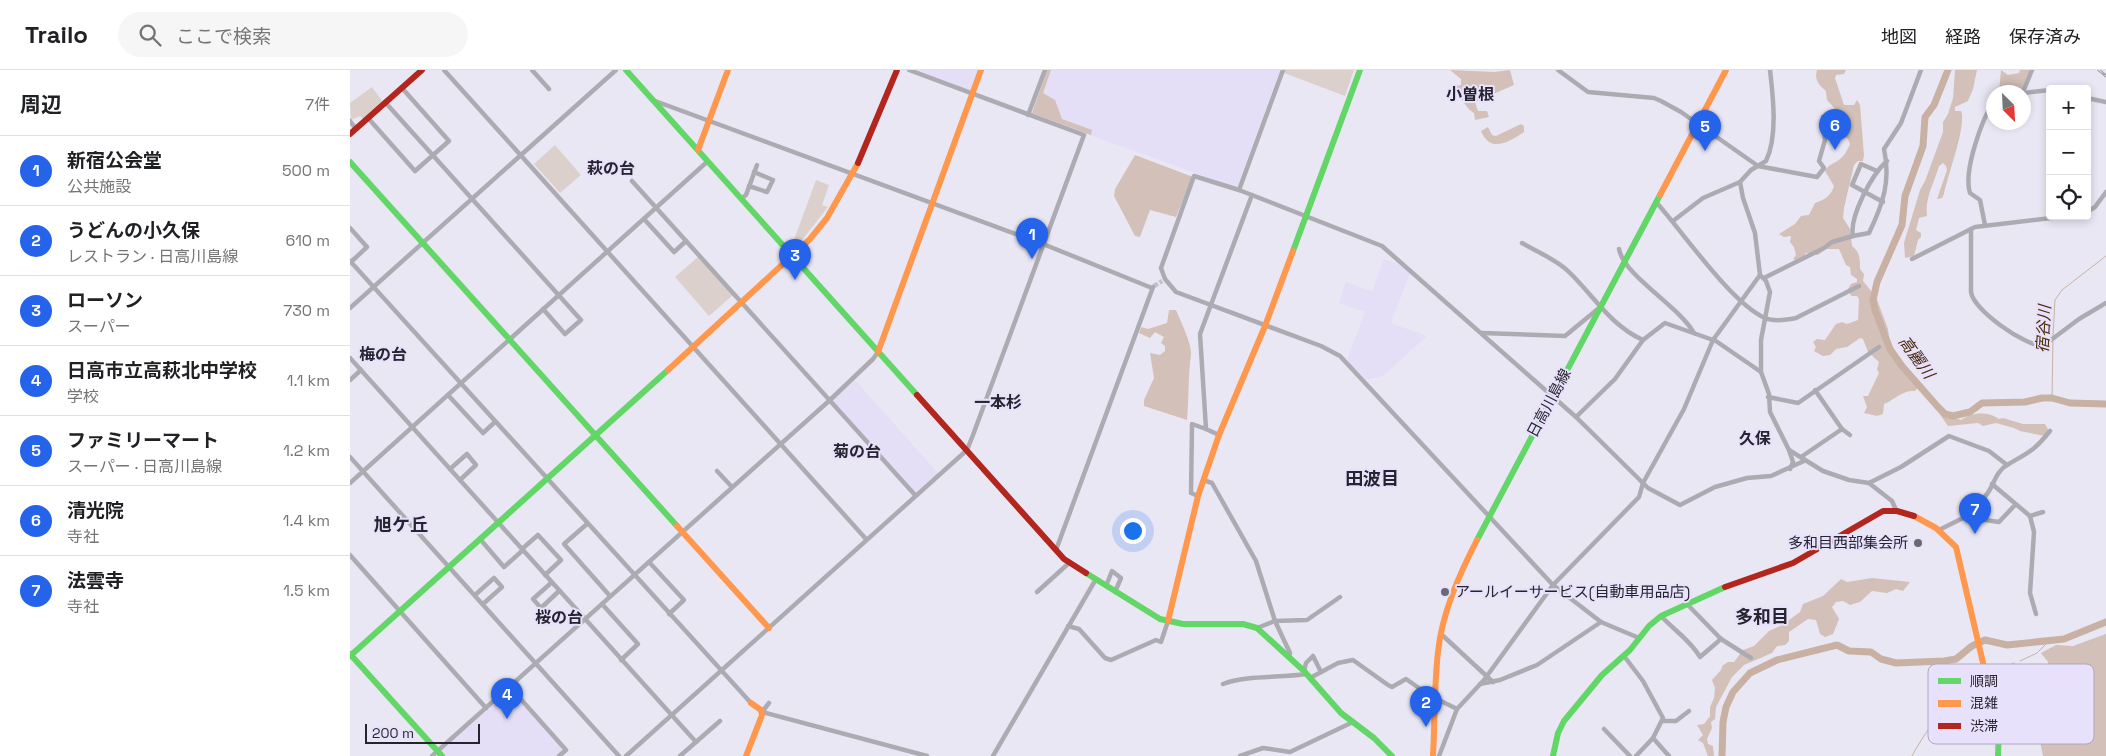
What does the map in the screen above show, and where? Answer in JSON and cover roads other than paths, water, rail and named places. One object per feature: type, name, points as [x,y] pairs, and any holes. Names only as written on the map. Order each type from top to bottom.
[{"type":"street","points":[[350,134],[422,70]]},
{"type":"street","points":[[444,70],[866,539]]},
{"type":"street","points":[[532,70],[549,89]]},
{"type":"street","points":[[350,308],[616,70]]},
{"type":"street","points":[[626,70],[1069,563],[1151,615],[1168,621],[1183,624],[1243,624],[1257,628],[1307,674],[1331,704],[1392,756]]},
{"type":"street","points":[[698,150],[728,70]]},
{"type":"street","points":[[440,753],[350,655],[793,256],[826,218],[853,174],[897,70]]},
{"type":"street","points":[[626,756],[967,450],[1084,135],[909,70]]},
{"type":"street","points":[[432,756],[440,753],[486,708],[830,400],[873,359],[878,352],[981,70]]},
{"type":"street","points":[[1028,115],[1045,70]]},
{"type":"street","points":[[1239,190],[1283,70]]},
{"type":"street","points":[[1068,626],[1079,629],[1105,658],[1110,660],[1156,640],[1161,642],[1168,621],[1198,496],[1219,434],[1265,326],[1360,70]]},
{"type":"street","points":[[1558,70],[1588,92],[1654,98],[1698,124],[1758,166],[1795,175],[1820,176],[1824,168],[1820,161],[1825,140],[1823,117]]},
{"type":"street","name":"日高川島線","points":[[1433,756],[1435,698],[1441,634],[1462,570],[1726,70]]},
{"type":"street","points":[[1770,70],[1774,108],[1770,147],[1766,161],[1741,178],[1740,182],[1743,198],[1756,233],[1762,276],[1770,290],[1761,340],[1761,372],[1770,412],[1790,450],[1792,462],[1790,469]]},
{"type":"street","points":[[1439,756],[1457,709],[1480,684],[1553,586],[1632,506],[1684,409],[1713,340],[1762,276],[1824,248],[1832,242],[1869,233],[1884,202],[1887,161],[1884,149],[1901,123],[1921,70]]},
{"type":"street","points":[[2026,85],[2032,70]]},
{"type":"street","points":[[368,118],[415,171],[449,141],[402,88]]},
{"type":"street","points":[[2031,92],[2046,90]]},
{"type":"street","points":[[2091,99],[2106,102]]},
{"type":"street","points":[[652,100],[1043,244],[1153,287],[1056,550]]},
{"type":"street","points":[[386,102],[581,320],[565,334],[543,309]]},
{"type":"street","points":[[1985,225],[1980,200],[1970,193],[1968,177],[1974,148],[1986,120]]},
{"type":"street","points":[[350,122],[356,129]]},
{"type":"street","points":[[350,483],[708,161]]},
{"type":"street","points":[[1853,236],[1853,224],[1866,192],[1877,171],[1887,161]]},
{"type":"street","points":[[350,162],[769,628]]},
{"type":"street","points":[[1877,171],[1862,164],[1852,185],[1884,202]]},
{"type":"street","points":[[742,198],[757,165]]},
{"type":"street","points":[[749,186],[767,192],[773,180],[754,172]]},
{"type":"street","points":[[1639,638],[1601,622],[1553,586],[1340,356],[1321,346],[1179,294],[1164,280],[1162,264],[1194,176],[1239,190],[1382,246],[1553,396],[1643,483],[1680,505],[1715,487],[1747,478],[1764,478],[1790,469],[1842,429]]},
{"type":"street","points":[[632,181],[915,496]]},
{"type":"street","points":[[1673,221],[1703,198],[1740,182]]},
{"type":"street","points":[[2091,210],[2106,192]]},
{"type":"street","points":[[1206,430],[1200,341],[1210,306],[1252,195]]},
{"type":"street","points":[[1656,202],[1741,303],[1765,318],[1784,320],[1796,318],[1859,286]]},
{"type":"street","points":[[1912,259],[1971,229],[1985,225],[2046,218]]},
{"type":"street","points":[[644,219],[674,252],[686,241]]},
{"type":"street","points":[[350,228],[367,247],[351,263],[720,671],[751,702],[762,712],[927,756]]},
{"type":"street","points":[[1971,229],[1972,292],[1974,302],[2019,338],[2040,346],[2106,303]]},
{"type":"street","points":[[1522,243],[1568,271],[1600,307],[1630,334],[1643,340]]},
{"type":"street","points":[[1619,249],[1625,262],[1650,288],[1678,311],[1695,334]]},
{"type":"street","points":[[1481,333],[1565,336],[1600,307]]},
{"type":"street","points":[[1576,417],[1615,380],[1643,340],[1669,322],[1713,340],[1761,372]]},
{"type":"street","points":[[1768,397],[1798,403],[1880,347]]},
{"type":"street","points":[[350,358],[696,742]]},
{"type":"street","points":[[350,380],[361,370]]},
{"type":"street","points":[[1815,390],[1842,429],[1850,435]]},
{"type":"street","points":[[448,395],[483,433],[495,422]]},
{"type":"street","points":[[1198,496],[1191,493],[1192,424],[1219,434]]},
{"type":"street","points":[[1966,517],[1970,509],[1988,492],[2007,465],[2033,451],[2050,432]]},
{"type":"street","points":[[1868,484],[1950,436],[1989,451],[2007,465]]},
{"type":"street","points":[[1790,450],[1823,471],[1868,484],[1892,501],[1896,510]]},
{"type":"street","points":[[450,469],[467,454],[476,465],[460,480]]},
{"type":"street","points":[[350,456],[620,756]]},
{"type":"street","points":[[717,471],[732,487]]},
{"type":"street","points":[[1879,479],[1883,493]]},
{"type":"street","points":[[1204,480],[1212,483],[1250,546],[1275,621],[1290,653],[1289,657]]},
{"type":"street","points":[[1992,484],[2030,516],[2034,532],[2030,593],[2036,614]]},
{"type":"street","points":[[1941,529],[1966,517],[1998,522],[2015,505]]},
{"type":"street","points":[[1553,756],[1558,733],[1564,722],[1602,675],[1624,656],[1661,616],[1729,585],[1792,563],[1882,512],[1896,510],[1941,529],[1956,547],[1983,664]]},
{"type":"street","points":[[2030,516],[2043,512]]},
{"type":"street","points":[[587,524],[564,544],[610,596]]},
{"type":"street","points":[[480,539],[504,567],[538,534],[561,560],[544,574]]},
{"type":"street","points":[[350,556],[486,708]]},
{"type":"street","points":[[649,562],[684,600],[669,614]]},
{"type":"street","points":[[1036,592],[1069,563]]},
{"type":"street","points":[[1106,586],[1112,571],[1121,578],[1115,592]]},
{"type":"street","points":[[474,595],[494,578],[502,587],[483,604]]},
{"type":"street","points":[[993,756],[1096,579]]},
{"type":"street","points":[[551,582],[532,599],[541,608],[559,592]]},
{"type":"street","points":[[1257,628],[1275,621],[1307,620],[1340,597]]},
{"type":"street","points":[[1686,603],[1721,638],[1751,658]]},
{"type":"street","points":[[602,604],[638,644],[621,660]]},
{"type":"street","points":[[1661,616],[1681,637],[1692,644],[1700,657],[1721,638]]},
{"type":"street","points":[[1480,684],[1493,682],[1537,665],[1601,622]]},
{"type":"street","points":[[1441,634],[1493,682]]},
{"type":"street","points":[[1307,674],[1306,663],[1313,656],[1321,672]]},
{"type":"street","points":[[1624,656],[1649,689],[1663,721]]},
{"type":"street","points":[[1223,684],[1240,679],[1281,678],[1321,672],[1338,663],[1354,660],[1392,687],[1406,679],[1435,698],[1457,709]]},
{"type":"street","points":[[510,687],[566,750],[559,756]]},
{"type":"street","points":[[746,756],[762,712],[769,703]]},
{"type":"street","points":[[1663,721],[1676,721],[1689,711]]},
{"type":"street","points":[[680,756],[720,721]]},
{"type":"street","points":[[1636,756],[1653,738],[1663,721]]},
{"type":"street","points":[[1240,756],[1263,748],[1290,752],[1353,722]]},
{"type":"street","points":[[1604,729],[1630,756]]},
{"type":"street","points":[[1653,738],[1669,756]]},
{"type":"waterway","name":"高麗川","points":[[1948,70],[1934,105],[1925,117],[1923,146],[1905,196],[1902,225],[1877,282],[1873,300],[1890,349],[1902,366],[1945,414],[1953,416],[1970,412],[1982,403],[2025,402],[2042,398],[2052,398],[2070,403],[2106,404]]},
{"type":"waterway","name":"宿谷川","points":[[2053,336],[2055,300],[2062,290],[2106,256]]},
{"type":"waterway","name":"宿谷川","points":[[2052,398],[2053,340]]},
{"type":"waterway","name":"高麗川","points":[[1722,756],[1723,722],[1726,707],[1733,692],[1750,673],[1777,660],[1837,645],[1849,651],[1871,652],[1881,659],[1896,663],[1944,661],[1956,659],[1972,646],[1985,640],[2007,645],[2064,639],[2106,622]]},
{"type":"waterway","points":[[2020,661],[2037,653],[2051,639]]},
{"type":"waterway","points":[[1912,756],[1928,731]]},
{"type":"tunnel","points":[[1154,286],[1162,281]]},
{"type":"railway","points":[[2099,70],[2106,76]]},
{"type":"place","name":"清光院","points":[[1835,150]]},
{"type":"place","name":"ファミリーマート","points":[[1705,151]]},
{"type":"place","name":"新宿公会堂","points":[[1032,259]]},
{"type":"place","name":"ローソン","points":[[795,280]]},
{"type":"place","name":"法雲寺","points":[[1975,534]]},
{"type":"place","name":"多和目西部集会所","points":[[1918,543]]},
{"type":"place","name":"アールイーサービス(自動車用品店)","points":[[1445,592]]},
{"type":"place","name":"日高市立高萩北中学校","points":[[507,719]]},
{"type":"place","name":"うどんの小久保","points":[[1426,727]]},
{"type":"district","name":"小曽根","points":[[1470,94]]},
{"type":"district","name":"萩の台","points":[[611,168]]},
{"type":"district","name":"梅の台","points":[[383,354]]},
{"type":"district","name":"一本杉","points":[[998,402]]},
{"type":"district","name":"久保","points":[[1755,438]]},
{"type":"district","name":"菊の台","points":[[857,451]]},
{"type":"district","name":"田波目","points":[[1372,479]]},
{"type":"district","name":"旭ケ丘","points":[[401,525]]},
{"type":"district","name":"桜の台","points":[[559,617]]},
{"type":"district","name":"多和目","points":[[1762,617]]}]
